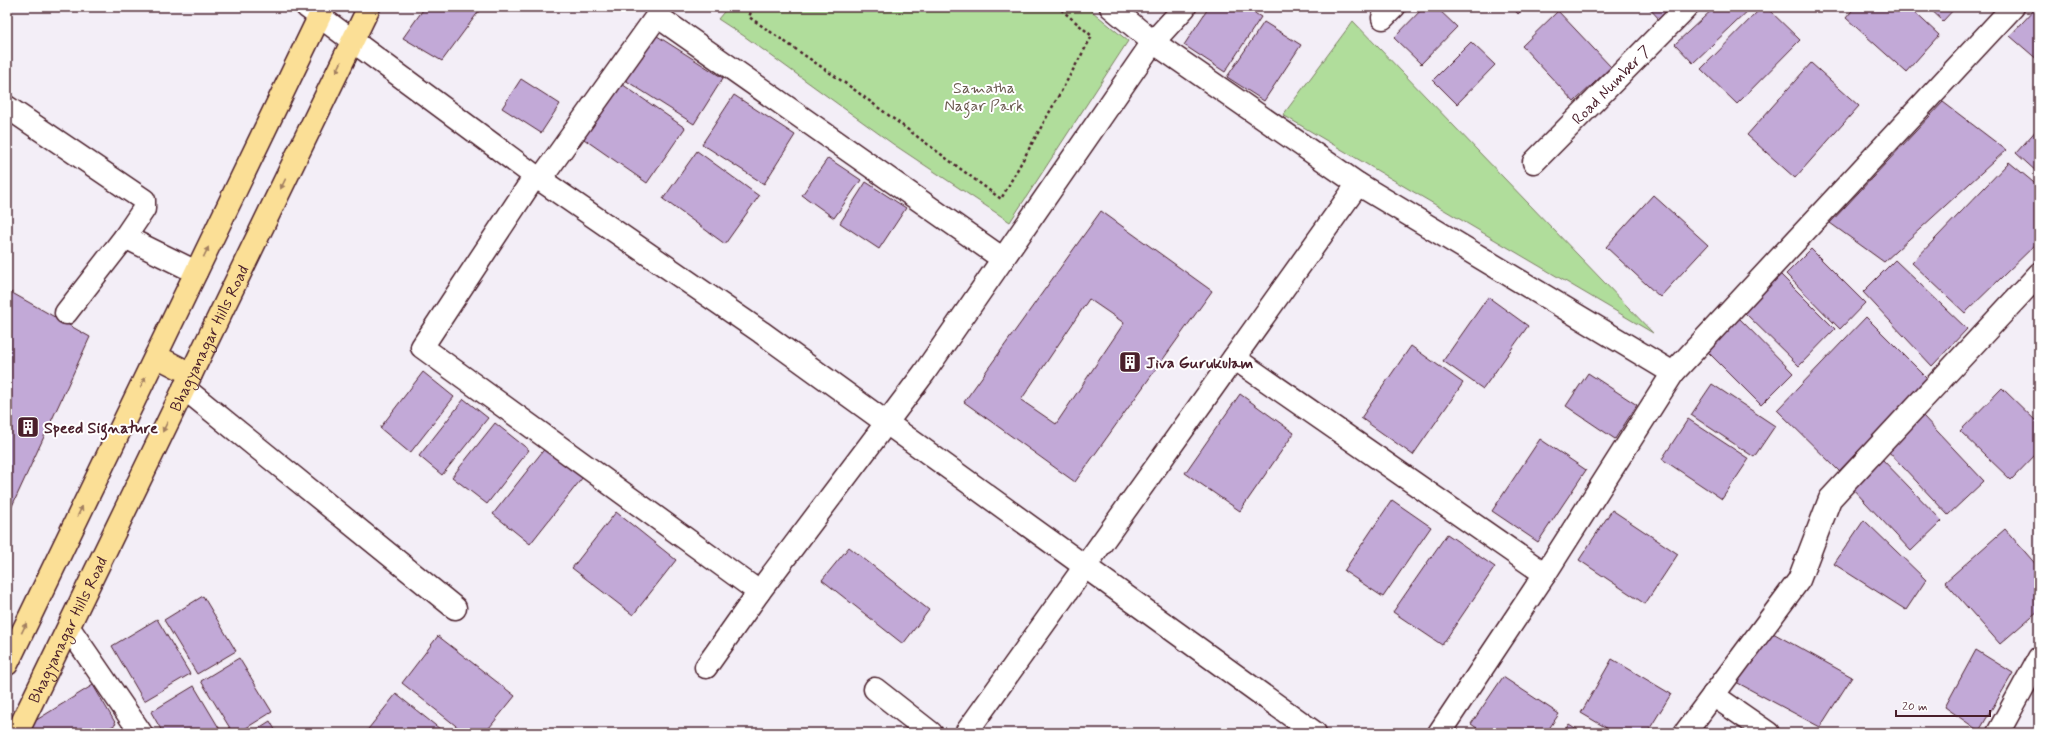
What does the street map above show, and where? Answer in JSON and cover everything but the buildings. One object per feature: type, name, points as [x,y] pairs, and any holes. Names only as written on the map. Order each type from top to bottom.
[{"type":"main road","name":"Bhagyanagar Hills Road","points":[[17,733],[369,7]]},
{"type":"main road","points":[[7,664],[196,272],[317,10]]},
{"type":"main road","points":[[156,356],[188,381]]},
{"type":"street","points":[[1111,7],[1153,42],[1358,184],[1673,373]]},
{"type":"street","points":[[706,667],[759,592],[887,424],[1153,42],[1184,7]]},
{"type":"street","name":"Road Number 7","points":[[1534,162],[1687,7]]},
{"type":"street","points":[[1439,733],[1545,574],[1673,373],[2013,7]]},
{"type":"street","points":[[317,10],[352,40],[538,178],[761,332],[1315,733]]},
{"type":"street","points":[[759,592],[422,346],[538,178],[656,16],[1003,259]]},
{"type":"street","points":[[7,107],[144,200],[144,209],[125,237],[66,313]]},
{"type":"street","points":[[966,733],[1358,184]]},
{"type":"street","points":[[125,237],[196,272]]},
{"type":"street","points":[[1685,733],[1799,580],[1830,499],[2039,274]]},
{"type":"street","points":[[1234,358],[1545,574]]},
{"type":"street","points":[[188,381],[455,608]]},
{"type":"street","points":[[69,628],[141,733]]},
{"type":"street","points":[[1998,733],[2039,658]]},
{"type":"street","points":[[875,689],[931,733]]},
{"type":"street","points":[[1713,695],[1768,733]]},
{"type":"path","points":[[753,7],[749,17],[852,88],[1001,199],[1092,36],[1058,7]]},
{"type":"green space","name":"Samatha Nagar Park","points":[[728,7],[1087,7],[1128,41],[1010,222],[893,144],[744,36],[718,19]]},
{"type":"green space","points":[[1353,21],[1653,333],[1283,115]]},
{"type":"place","name":"Jiva Gurukulam","points":[[1130,362]]},
{"type":"place","name":"Speed Signature","points":[[28,427]]}]
